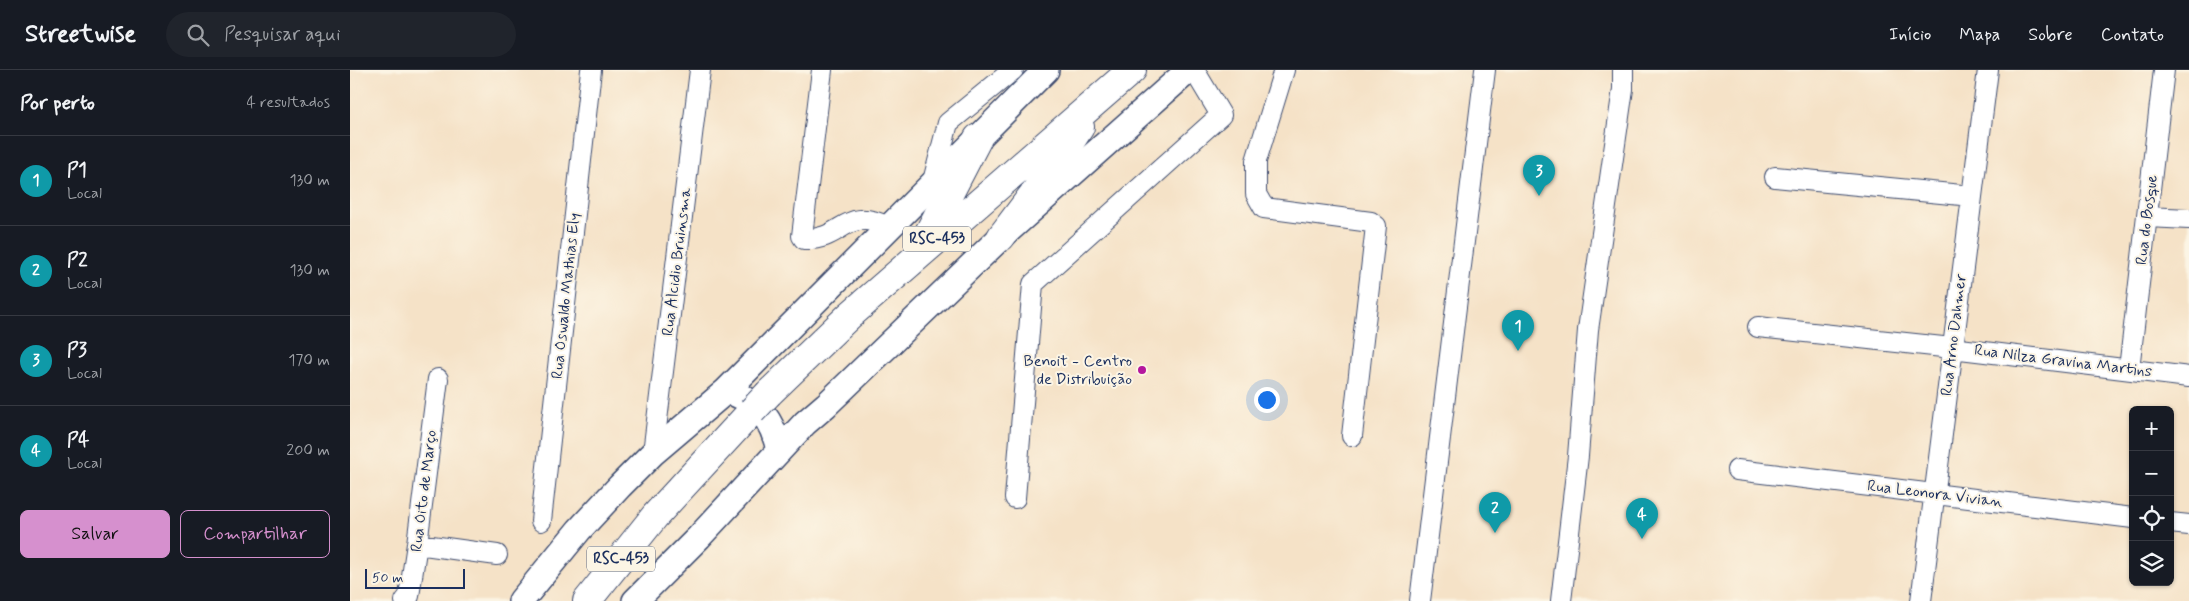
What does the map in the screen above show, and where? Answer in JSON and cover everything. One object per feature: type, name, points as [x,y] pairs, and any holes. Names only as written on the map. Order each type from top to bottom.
[{"type":"highway","name":"RSC-453","points":[[587,601],[655,516],[760,402],[849,316],[1132,70]]},
{"type":"highway","name":"RSC-453","points":[[1001,237],[1053,168],[1101,97]]},
{"type":"highway","points":[[916,257],[978,138]]},
{"type":"main road","points":[[521,601],[579,530],[653,453],[726,392],[1046,70]]},
{"type":"main road","points":[[635,601],[699,537],[804,423],[826,405],[1001,237],[1189,70]]},
{"type":"main road","points":[[747,370],[774,406],[790,417],[804,423]]},
{"type":"main road","points":[[726,392],[741,395],[762,412],[776,436],[779,450]]},
{"type":"street","name":"Rua Oswaldo Mathias Ely","points":[[540,521],[591,70]]},
{"type":"street","name":"Rua Alcidio Bruinsma","points":[[653,453],[700,70]]},
{"type":"street","points":[[822,70],[802,236],[804,239],[823,238],[856,220],[868,219],[888,227]]},
{"type":"street","points":[[932,185],[948,123],[1013,70]]},
{"type":"street","points":[[1015,498],[1033,284],[1221,115],[1194,70]]},
{"type":"street","points":[[1284,70],[1256,161],[1256,194],[1264,208],[1372,222],[1376,226],[1352,436]]},
{"type":"street","points":[[1420,601],[1485,70]]},
{"type":"street","points":[[1561,601],[1578,456],[1588,330],[1623,89],[1623,70]]},
{"type":"street","name":"Rua Arno Dahmer","points":[[1921,601],[1988,70]]},
{"type":"street","name":"Rua do Bosque","points":[[2130,369],[2164,70]]},
{"type":"street","points":[[1775,177],[1972,196]]},
{"type":"street","points":[[2147,217],[2189,219]]},
{"type":"street","name":"Rua Nilza Gravina Martins","points":[[1758,327],[2189,377]]},
{"type":"street","name":"Rua Oito de Março","points":[[405,601],[409,596],[417,544],[438,379]]},
{"type":"street","name":"Rua Leonora Vivian","points":[[1737,470],[2129,517]]},
{"type":"street","points":[[2174,523],[2189,525]]},
{"type":"street","points":[[417,544],[497,554]]},
{"type":"place","name":"P3","points":[[1539,196]]},
{"type":"place","name":"P1","points":[[1518,351]]},
{"type":"place","name":"Benoit - Centro de Distribuição","points":[[1142,370]]},
{"type":"place","name":"P2","points":[[1495,533]]},
{"type":"place","name":"P4","points":[[1642,539]]}]
